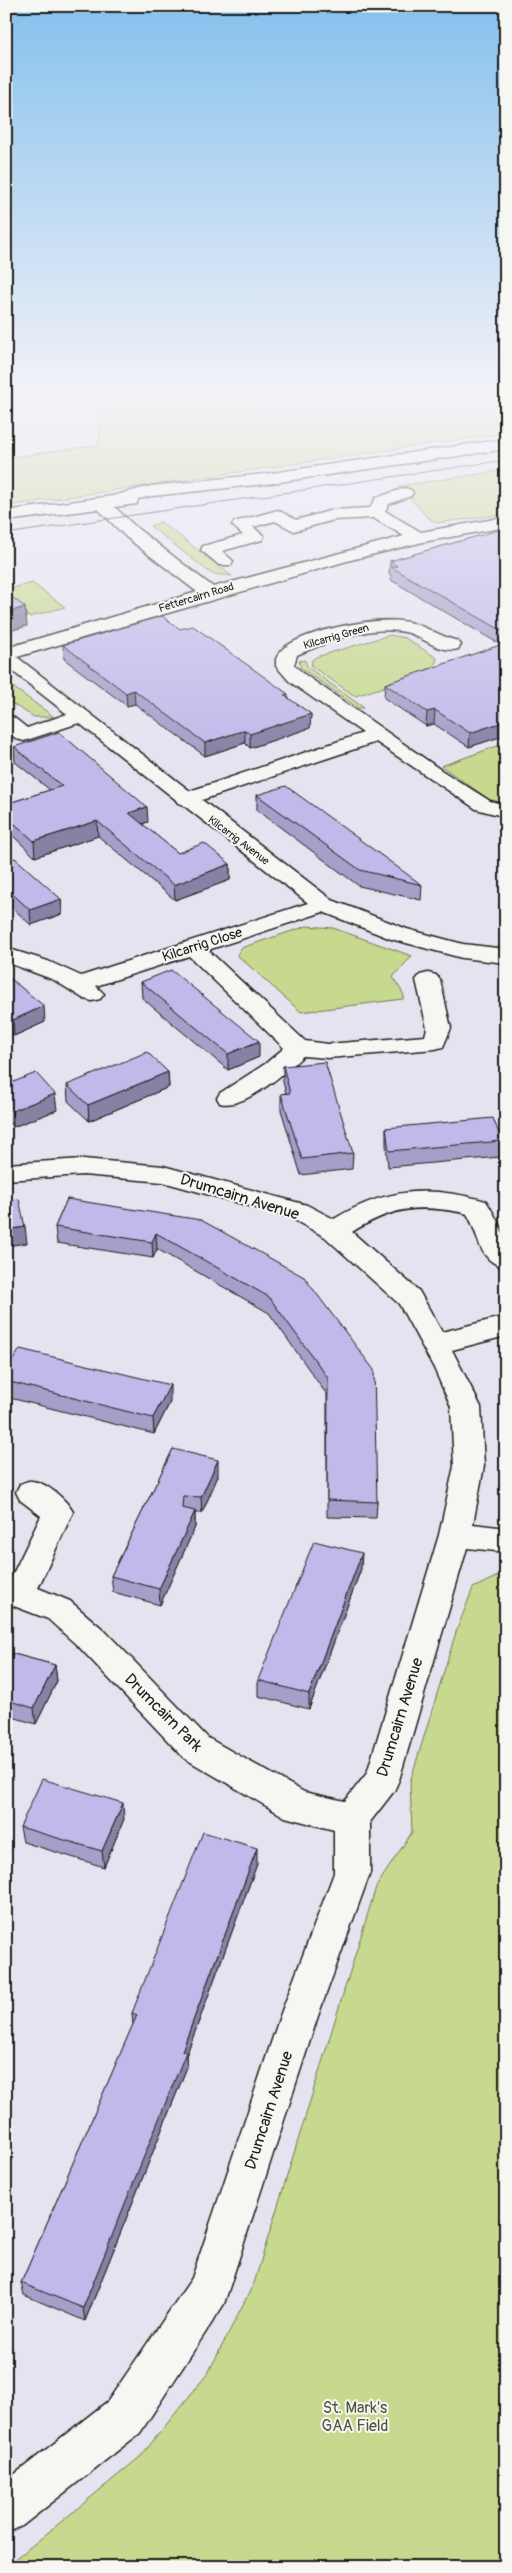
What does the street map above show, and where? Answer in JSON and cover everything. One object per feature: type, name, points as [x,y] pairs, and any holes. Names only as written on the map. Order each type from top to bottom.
[{"type":"street","points":[[118,516],[132,533],[209,593]]},
{"type":"street","points":[[226,561],[209,550],[256,536],[240,525],[274,516]]},
{"type":"street","points":[[280,516],[294,526],[329,516]]},
{"type":"street","points":[[381,516],[417,537]]},
{"type":"street","name":"Fettercairn Road","points":[[6,656],[209,593],[417,537],[506,522]]},
{"type":"street","name":"Kilcarrig Green","points":[[452,645],[442,644],[408,627],[370,625],[304,645],[290,652],[285,659],[285,666],[296,677],[378,735],[483,805],[506,811]]},
{"type":"street","name":"Kilcarrig Avenue","points":[[6,656],[185,799],[324,905],[399,934],[462,951],[506,956]]},
{"type":"street","points":[[6,721],[24,735],[81,716]]},
{"type":"street","points":[[185,799],[378,735]]},
{"type":"street","name":"Kilcarrig Close","points":[[6,955],[50,969],[86,989],[192,947],[324,905]]},
{"type":"street","points":[[192,947],[298,1048],[328,1051],[435,1042],[439,1028],[428,980]]},
{"type":"street","points":[[229,1098],[274,1069],[298,1048]]},
{"type":"street","name":"Drumcairn Avenue","points":[[6,1172],[83,1167],[163,1174],[298,1212],[334,1231],[409,1298],[435,1344],[466,1407],[469,1466],[455,1535],[382,1780],[352,1818],[352,1873],[299,2016],[209,2290],[124,2417],[6,2510]]},
{"type":"street","points":[[334,1231],[373,1208],[406,1199],[448,1200],[477,1207],[489,1228],[494,1250],[506,1259]]},
{"type":"street","points":[[435,1344],[506,1326]]},
{"type":"street","name":"Drumcairn Park","points":[[31,1492],[58,1512],[13,1591],[59,1610],[86,1634],[196,1748],[297,1806],[352,1818]]},
{"type":"street","points":[[455,1535],[506,1540]]},
{"type":"green space","points":[[426,516],[490,516],[437,523]]},
{"type":"green space","points":[[161,522],[232,576],[212,574],[150,526]]},
{"type":"green space","points":[[32,583],[65,607],[29,617],[6,600],[6,590]]},
{"type":"green space","points":[[390,635],[405,638],[437,658],[433,672],[355,696],[311,666],[312,660],[316,657]]},
{"type":"green space","points":[[305,660],[307,666],[313,671],[364,708],[358,708],[301,668],[299,661]]},
{"type":"green space","points":[[6,682],[54,717],[34,717],[6,700]]},
{"type":"green space","points":[[506,743],[506,805],[490,800],[441,766]]},
{"type":"green space","points":[[307,926],[333,928],[412,956],[393,977],[404,995],[403,999],[301,1012],[237,955],[241,948]]},
{"type":"green space","name":"St. Mark's GAA Field","points":[[506,1572],[506,2567],[6,2567],[140,2457],[208,2373],[254,2283],[376,1887],[412,1832],[410,1782],[456,1632],[473,1588]]},
{"type":"building","points":[[506,528],[506,633],[391,567],[397,566],[390,561]]},
{"type":"building","points":[[6,593],[25,607],[6,613]]},
{"type":"building","points":[[162,616],[180,629],[193,626],[288,694],[284,695],[311,714],[250,734],[245,730],[205,743],[134,690],[126,693],[63,645]]},
{"type":"building","points":[[506,643],[506,721],[470,733],[435,710],[427,712],[385,684]]},
{"type":"building","points":[[59,732],[147,807],[129,813],[178,853],[204,843],[230,864],[174,885],[97,821],[34,841],[6,816],[6,804],[62,786],[14,747]]},
{"type":"building","points":[[286,786],[422,885],[360,870],[257,795]]},
{"type":"building","points":[[15,858],[61,899],[30,910],[6,888],[6,861]]},
{"type":"building","points":[[171,970],[259,1041],[228,1054],[141,982]]},
{"type":"building","points":[[6,976],[44,1006],[13,1020],[6,1015]]},
{"type":"building","points":[[147,1052],[168,1072],[88,1105],[67,1085]]},
{"type":"building","points":[[325,1062],[353,1153],[302,1159],[281,1094],[290,1093],[283,1066]]},
{"type":"building","points":[[36,1073],[55,1094],[12,1111],[6,1106],[6,1085]]},
{"type":"building","points":[[493,1118],[502,1141],[389,1151],[386,1128]]},
{"type":"building","points":[[19,1199],[25,1227],[6,1230],[6,1201]]},
{"type":"building","points":[[67,1199],[201,1220],[304,1277],[374,1370],[377,1502],[327,1500],[328,1378],[269,1297],[156,1233],[152,1242],[55,1227]]},
{"type":"building","points":[[20,1349],[170,1385],[153,1418],[6,1381],[6,1371]]},
{"type":"building","points":[[173,1449],[218,1460],[201,1497],[183,1496],[182,1508],[195,1511],[159,1589],[111,1576]]},
{"type":"building","points":[[314,1541],[362,1553],[309,1694],[258,1680]]},
{"type":"building","points":[[6,1652],[55,1665],[34,1708],[6,1700]]},
{"type":"building","points":[[42,1779],[123,1803],[102,1851],[20,1827]]},
{"type":"building","points":[[203,1832],[257,1848],[182,2051],[186,2052],[83,2308],[21,2283],[137,2015],[132,2013]]},
{"type":"tram line","points":[[6,534],[127,516]]}]
